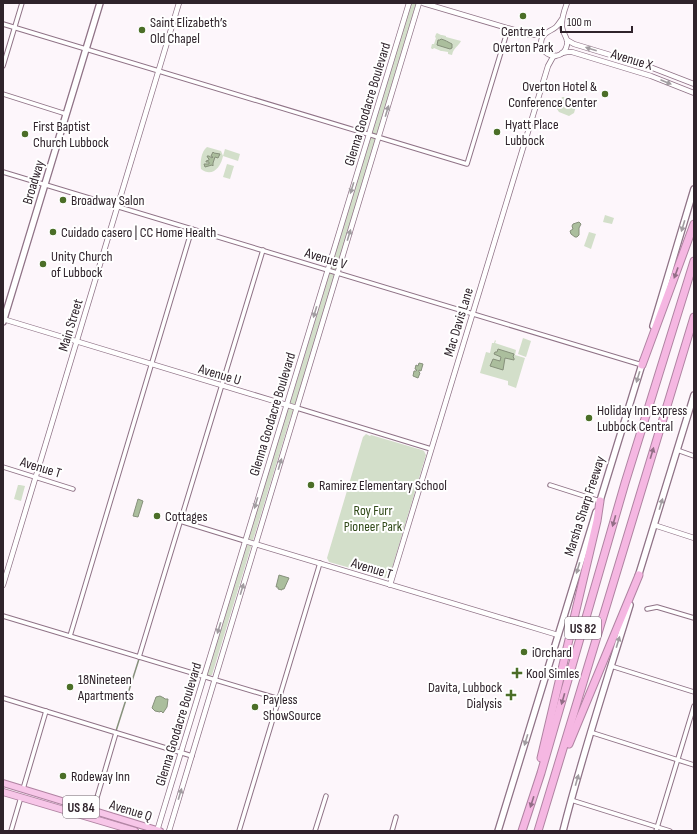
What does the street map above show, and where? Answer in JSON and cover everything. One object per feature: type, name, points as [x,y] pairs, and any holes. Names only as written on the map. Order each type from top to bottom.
[{"type":"highway","points":[[642,365],[694,224]]},
{"type":"highway","name":"US 82","points":[[522,831],[541,774],[625,483],[694,261]]},
{"type":"highway","name":"US 82","points":[[538,831],[694,317]]},
{"type":"highway","points":[[541,774],[541,759],[597,521],[600,501]]},
{"type":"highway","points":[[553,783],[639,575]]},
{"type":"highway","name":"Avenue Q","points":[[3,783],[158,831]]},
{"type":"highway","points":[[3,787],[17,791],[21,791],[23,789]]},
{"type":"highway","name":"Avenue Q","points":[[3,792],[135,831]]},
{"type":"highway","points":[[21,797],[26,794],[49,801],[55,799]]},
{"type":"main road","name":"Broadway","points":[[3,320],[100,3]]},
{"type":"main road","name":"Marsha Sharp Freeway","points":[[498,831],[642,365],[694,189]]},
{"type":"main road","points":[[563,831],[590,732],[694,395]]},
{"type":"street","points":[[3,66],[22,3]]},
{"type":"street","name":"Main Street","points":[[3,585],[179,3]]},
{"type":"street","name":"Glenna Goodacre Boulevard","points":[[158,831],[409,3]]},
{"type":"street","name":"Glenna Goodacre Boulevard","points":[[169,831],[419,3]]},
{"type":"street","points":[[423,3],[530,35],[544,35]]},
{"type":"street","points":[[548,66],[553,57],[562,53],[566,49],[567,40],[562,29],[562,19],[567,3]]},
{"type":"street","points":[[542,45],[542,38],[544,35],[556,27],[562,19]]},
{"type":"street","points":[[3,24],[467,164],[508,29]]},
{"type":"street","points":[[552,30],[561,31],[564,34]]},
{"type":"street","points":[[530,35],[542,45],[547,57],[548,66]]},
{"type":"street","name":"Avenue X","points":[[567,40],[574,44],[650,67],[694,84]]},
{"type":"street","points":[[545,52],[555,56]]},
{"type":"street","name":"Avenue X","points":[[562,53],[572,52],[651,76],[694,93]]},
{"type":"street","name":"Mac Davis Lane","points":[[390,584],[548,66]]},
{"type":"street","points":[[3,94],[66,114]]},
{"type":"street","name":"Avenue V","points":[[3,172],[642,365]]},
{"type":"street","points":[[70,636],[192,228]]},
{"type":"street","points":[[139,657],[263,250]]},
{"type":"street","name":"Avenue U","points":[[3,320],[431,449]]},
{"type":"street","points":[[677,450],[694,456]]},
{"type":"street","name":"Avenue T","points":[[3,467],[73,489]]},
{"type":"street","points":[[550,486],[600,501]]},
{"type":"street","name":"Avenue T","points":[[180,521],[558,635]]},
{"type":"street","points":[[654,525],[694,538]]},
{"type":"street","points":[[239,831],[320,563]]},
{"type":"street","points":[[647,609],[657,607],[694,618]]},
{"type":"street","points":[[3,616],[279,699]]},
{"type":"street","points":[[611,666],[694,692]]},
{"type":"street","points":[[3,698],[192,756]]},
{"type":"street","points":[[656,829],[694,706]]},
{"type":"street","points":[[23,789],[46,712]]},
{"type":"street","points":[[590,732],[694,765]]},
{"type":"street","points":[[92,811],[116,733]]},
{"type":"street","points":[[315,831],[326,796]]},
{"type":"street","points":[[11,831],[21,797]]},
{"type":"street","points":[[571,800],[656,829],[670,831]]},
{"type":"street","points":[[392,831],[396,817]]},
{"type":"green space","points":[[411,3],[418,3],[212,675],[208,676],[206,674],[283,417],[292,397]]},
{"type":"green space","points":[[437,33],[461,41],[452,55],[448,54],[448,52],[431,48],[432,44],[434,44]]},
{"type":"green space","points":[[562,97],[564,97],[569,105],[575,102],[577,103],[574,113],[569,116],[559,112],[557,109]]},
{"type":"green space","points":[[207,147],[221,151],[223,156],[218,167],[212,172],[201,169],[202,154]]},
{"type":"green space","points":[[225,149],[240,154],[238,161],[223,156]]},
{"type":"green space","points":[[227,164],[234,166],[230,179],[223,177]]},
{"type":"green space","points":[[605,215],[614,218],[612,224],[603,222]]},
{"type":"green space","points":[[589,232],[596,234],[591,249],[584,246]]},
{"type":"green space","points":[[523,338],[531,341],[526,357],[518,354]]},
{"type":"green space","points":[[495,340],[495,343],[516,350],[515,355],[525,358],[516,388],[508,385],[508,381],[480,373],[486,352],[490,353],[492,343],[494,343]]},
{"type":"green space","name":"Roy Furr Pioneer Park","points":[[366,434],[422,450],[426,455],[390,575],[386,578],[329,562],[327,558],[363,437]]},
{"type":"green space","points":[[18,485],[25,486],[21,501],[14,499]]},
{"type":"shaded area","points":[[441,39],[452,44],[452,48],[450,49],[437,45],[438,40]]},
{"type":"shaded area","points":[[213,152],[220,154],[218,158],[215,157],[213,166],[205,167],[204,164],[209,164],[209,162],[206,162],[209,160],[207,156],[212,158],[213,157],[211,156]]},
{"type":"shaded area","points":[[579,222],[581,224],[579,228],[579,235],[575,237],[570,231],[573,229],[573,224]]},
{"type":"shaded area","points":[[498,349],[514,354],[514,360],[505,358],[503,370],[490,366],[493,359],[500,361],[501,357],[494,354]]},
{"type":"shaded area","points":[[419,363],[423,364],[421,371],[419,370],[420,373],[418,378],[413,376],[414,371],[417,370],[415,369],[416,365],[418,366]]},
{"type":"shaded area","points":[[138,499],[143,501],[138,517],[133,516]]},
{"type":"shaded area","points":[[279,575],[289,578],[284,589],[282,590],[276,587]]},
{"type":"shaded area","points":[[160,696],[168,699],[167,707],[163,713],[161,711],[155,711],[152,708],[156,697]]},
{"type":"waterway","points":[[116,731],[139,659]]},
{"type":"place","name":"Centre at Overton Park","points":[[523,16]]},
{"type":"place","name":"Saint Elizabeth’s Old Chapel","points":[[142,30]]},
{"type":"place","name":"Overton Hotel & Conference Center","points":[[605,94]]},
{"type":"place","name":"Hyatt Place Lubbock","points":[[497,132]]},
{"type":"place","name":"First Baptist Church Lubbock","points":[[25,134]]},
{"type":"place","name":"Broadway Salon","points":[[63,200]]},
{"type":"place","name":"Cuidado casero | CC Home Health","points":[[53,232]]},
{"type":"place","name":"Unity Church of Lubbock","points":[[43,264]]},
{"type":"place","name":"Holiday Inn Express Lubbock Central","points":[[589,418]]},
{"type":"place","name":"Ramirez Elementary School","points":[[311,485]]},
{"type":"place","name":"Cottages","points":[[157,516]]},
{"type":"place","name":"iOrchard","points":[[524,652]]},
{"type":"place","name":"Kool Simles","points":[[517,673]]},
{"type":"place","name":"18Nineteen Apartments","points":[[70,687]]},
{"type":"place","name":"Davita, Lubbock Dialysis","points":[[511,695]]},
{"type":"place","name":"Payless ShowSource","points":[[255,707]]},
{"type":"place","name":"Rodeway Inn","points":[[63,776]]}]
